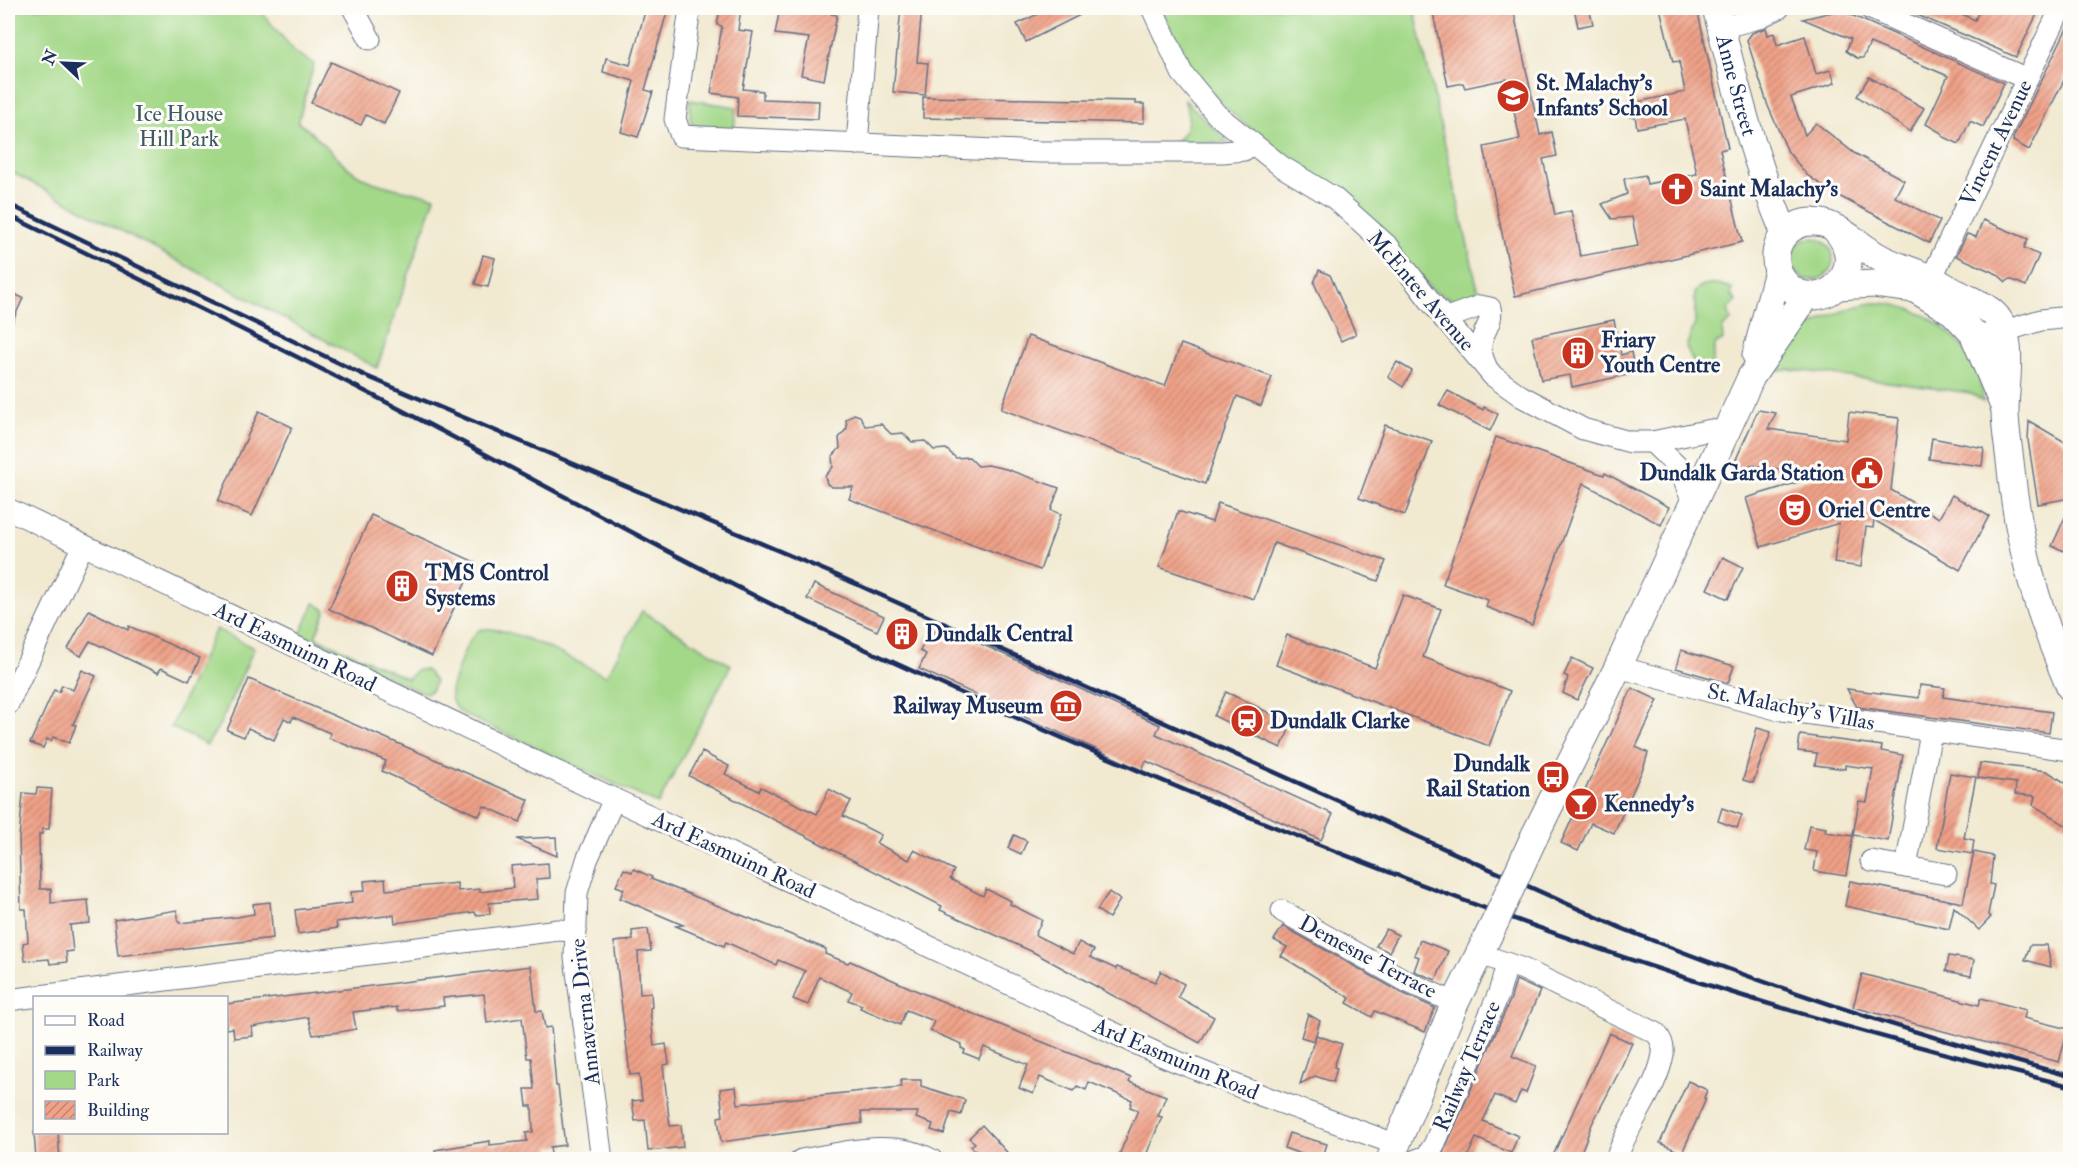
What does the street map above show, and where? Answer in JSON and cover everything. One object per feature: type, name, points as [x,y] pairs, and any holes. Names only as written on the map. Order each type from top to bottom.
[{"type":"main road","name":"Anne Street","points":[[1719,18],[1759,161],[1785,234]]},
{"type":"main road","points":[[1751,377],[1778,271],[1776,251],[1785,234],[1793,227],[1815,222],[1835,229],[1879,258],[1931,279],[1978,302],[1995,316],[2004,330],[2008,374],[2005,411],[2025,563],[2054,649],[2070,687]]},
{"type":"main road","points":[[1835,229],[1843,237],[1850,257],[1844,278],[1837,286]]},
{"type":"main road","points":[[1778,271],[1789,287],[1808,295],[1818,295],[1837,286],[1874,284],[1915,289],[1953,312],[1973,333],[2005,411]]},
{"type":"main road","points":[[1402,1155],[1455,1003],[1618,667],[1751,377],[1808,295]]},
{"type":"street","points":[[353,8],[370,39]]},
{"type":"street","points":[[690,8],[675,119],[681,136],[1040,152],[1212,152],[1244,150],[1251,141]]},
{"type":"street","points":[[857,144],[868,8]]},
{"type":"street","name":"McEntee Avenue","points":[[1152,8],[1182,73],[1217,115],[1281,166],[1334,198],[1389,247],[1444,319],[1493,376],[1521,396],[1561,419],[1605,436],[1630,442],[1652,442],[1711,430],[1724,434]]},
{"type":"street","points":[[1719,18],[1758,18],[1779,8]]},
{"type":"street","points":[[1869,8],[2027,79]]},
{"type":"street","name":"Vincent Avenue","points":[[1931,279],[2061,8]]},
{"type":"street","points":[[1444,319],[1480,306],[1490,308],[1491,313],[1479,344],[1486,366]]},
{"type":"street","points":[[1973,333],[1988,336],[2041,320],[2070,317]]},
{"type":"street","points":[[1652,442],[1679,468],[1694,505]]},
{"type":"street","name":"Ard Easmuinn Road","points":[[8,509],[614,799],[1163,1056],[1402,1155]]},
{"type":"street","points":[[8,704],[83,545]]},
{"type":"street","name":"St. Malachy's Villas","points":[[1618,667],[1776,710],[2070,750]]},
{"type":"street","points":[[1906,867],[1931,732]]},
{"type":"street","name":"Annaverna Drive","points":[[602,1160],[575,957],[581,882],[587,860],[614,799]]},
{"type":"street","points":[[1871,861],[1946,874]]},
{"type":"street","name":"Demesne Terrace","points":[[1282,911],[1407,981],[1455,1003]]},
{"type":"street","points":[[40,996],[547,932],[576,931]]},
{"type":"street","points":[[1481,952],[1656,1033],[1662,1041],[1663,1054],[1616,1160]]},
{"type":"street","name":"Railway Terrace","points":[[1402,1155],[1427,1156],[1434,1145],[1499,993],[1507,964]]},
{"type":"street","points":[[8,1000],[33,997]]},
{"type":"street","points":[[801,1160],[893,1148],[923,1155],[932,1160]]},
{"type":"green space","name":"Ice House Hill Park","points":[[8,8],[258,8],[296,53],[314,64],[298,123],[356,174],[391,188],[435,197],[377,368],[8,170]]},
{"type":"green space","points":[[1161,8],[1414,8],[1478,290],[1473,299],[1455,301],[1433,290],[1324,182],[1274,149],[1225,107],[1191,69]]},
{"type":"green space","points":[[1184,99],[1228,142],[1172,144],[1186,129],[1188,112]]},
{"type":"green space","points":[[690,100],[736,107],[734,131],[693,126],[690,119]]},
{"type":"green space","points":[[1812,238],[1820,239],[1827,244],[1832,251],[1832,267],[1827,274],[1820,279],[1812,280],[1804,279],[1797,274],[1792,267],[1791,259],[1792,251],[1797,244],[1804,239]]},
{"type":"green space","points":[[1717,284],[1732,288],[1731,295],[1736,301],[1728,309],[1731,321],[1722,328],[1723,340],[1715,345],[1712,364],[1702,371],[1696,367],[1686,347],[1695,324],[1695,292],[1699,287]]},
{"type":"green space","points":[[1874,303],[1913,310],[1931,319],[1948,332],[1962,346],[1973,363],[1980,382],[1983,402],[1971,393],[1789,369],[1780,371],[1782,357],[1789,345],[1801,334],[1830,316]]},
{"type":"green space","points":[[314,603],[326,610],[315,637],[408,679],[416,670],[426,670],[435,681],[432,690],[427,693],[420,692],[300,635]]},
{"type":"green space","points":[[642,611],[731,665],[658,804],[463,714],[453,704],[451,690],[458,667],[469,642],[478,631],[488,629],[503,631],[521,637],[606,676]]},
{"type":"green space","points":[[216,629],[254,648],[220,724],[207,745],[171,727]]},
{"type":"building","points":[[646,8],[665,8],[664,11],[667,12],[645,90],[653,92],[638,137],[621,132],[634,81],[603,72],[606,58],[630,65]]},
{"type":"building","points":[[720,8],[741,8],[738,30],[753,32],[743,89],[763,91],[763,99],[819,101],[818,119],[737,116],[738,97],[711,93],[722,26],[717,25]]},
{"type":"building","points":[[780,8],[832,8],[831,14],[837,15],[824,80],[801,75],[809,38],[775,34]]},
{"type":"building","points":[[901,8],[922,8],[917,62],[928,63],[925,95],[893,92]]},
{"type":"building","points":[[1050,8],[1094,8],[1026,42],[1017,24]]},
{"type":"building","points":[[1432,8],[1513,8],[1540,135],[1552,132],[1557,156],[1543,159],[1555,215],[1571,211],[1580,256],[1638,246],[1632,217],[1612,219],[1602,204],[1627,194],[1624,179],[1645,175],[1647,184],[1697,174],[1685,119],[1637,128],[1635,116],[1630,117],[1627,104],[1685,92],[1679,61],[1673,62],[1660,8],[1697,8],[1728,148],[1720,150],[1742,242],[1515,296],[1484,147],[1520,139],[1507,79],[1465,88],[1463,83],[1448,86]]},
{"type":"building","points":[[1574,8],[1589,8],[1593,24],[1578,27]]},
{"type":"building","points":[[1901,8],[1948,8],[1975,20],[1980,8],[2040,8],[2016,57]]},
{"type":"building","points":[[1840,10],[2004,83],[1983,127],[1970,121],[1959,144],[1942,136],[1943,134],[1926,124],[1948,76],[1870,43],[1863,58],[1857,58],[1846,51],[1851,39],[1803,19]]},
{"type":"building","points":[[2070,22],[2070,68],[2029,150],[2013,141],[2013,138]]},
{"type":"building","points":[[1766,28],[1768,35],[1774,33],[1777,45],[1805,36],[1816,74],[1831,70],[1835,83],[1791,97],[1805,135],[1816,123],[1854,153],[1904,180],[1895,197],[1940,221],[1929,243],[1835,194],[1807,175],[1788,152],[1768,106],[1747,40],[1752,33]]},
{"type":"building","points":[[331,62],[399,93],[384,124],[366,115],[361,125],[311,103]]},
{"type":"building","points":[[1869,77],[1924,108],[1910,132],[1857,96]]},
{"type":"building","points":[[923,97],[1136,101],[1136,104],[1144,104],[1144,123],[923,118]]},
{"type":"building","points":[[1983,220],[2028,239],[2024,248],[2039,255],[2026,286],[2010,279],[2006,282],[1997,274],[1956,256],[1967,234],[1976,237]]},
{"type":"building","points":[[483,255],[495,258],[488,287],[475,284]]},
{"type":"building","points":[[1319,270],[1330,275],[1356,334],[1341,341],[1314,283]]},
{"type":"building","points":[[8,291],[23,298],[8,332]]},
{"type":"building","name":"Friary Youth Centre","points":[[1614,320],[1621,355],[1631,352],[1635,373],[1572,387],[1570,375],[1541,380],[1532,337]]},
{"type":"building","points":[[1028,336],[1165,386],[1181,344],[1272,377],[1261,406],[1237,396],[1205,484],[1001,409]]},
{"type":"building","points":[[1397,362],[1412,371],[1403,387],[1388,377]]},
{"type":"building","points":[[1448,391],[1483,410],[1484,407],[1498,414],[1490,431],[1439,405]]},
{"type":"building","points":[[1758,410],[1776,413],[1768,429],[1846,440],[1849,412],[1899,418],[1891,490],[1939,518],[1952,495],[1989,516],[1960,570],[1874,520],[1873,528],[1866,527],[1861,567],[1834,563],[1839,523],[1761,547],[1746,498],[1822,475],[1751,465],[1749,469],[1733,466]]},
{"type":"building","points":[[259,411],[292,427],[252,516],[218,501]]},
{"type":"building","points":[[854,414],[860,416],[865,426],[881,424],[891,434],[903,433],[912,442],[925,441],[934,450],[946,449],[956,458],[969,457],[978,466],[988,465],[1006,469],[1059,488],[1051,510],[1061,514],[1040,570],[849,499],[853,487],[832,487],[827,484],[825,476],[833,467],[832,457],[840,448],[839,438],[847,428],[846,420]]},
{"type":"building","points":[[2029,421],[2070,445],[2070,498],[2038,504],[2028,440]]},
{"type":"building","points":[[1385,425],[1432,441],[1405,515],[1359,498]]},
{"type":"building","points":[[1496,437],[1604,475],[1605,473],[1669,507],[1661,525],[1583,483],[1532,625],[1486,607],[1488,600],[1443,584]]},
{"type":"building","points":[[1932,438],[1984,448],[1982,466],[1929,459]]},
{"type":"building","points":[[1218,503],[1386,561],[1378,581],[1274,543],[1254,599],[1159,567],[1178,511],[1212,522]]},
{"type":"building","points":[[2070,506],[2070,544],[2067,552],[2052,546]]},
{"type":"building","name":"TMS Control Systems","points":[[371,515],[475,562],[432,656],[329,609]]},
{"type":"building","points":[[1723,557],[1743,567],[1728,599],[1707,589]]},
{"type":"building","points":[[814,584],[884,616],[877,631],[807,599]]},
{"type":"building","points":[[1403,595],[1441,609],[1423,657],[1510,691],[1489,746],[1276,665],[1287,635],[1375,668]]},
{"type":"building","points":[[89,610],[128,630],[129,626],[200,658],[189,681],[161,668],[158,673],[90,641],[81,656],[68,649]]},
{"type":"building","points":[[939,625],[1160,725],[1156,734],[1333,814],[1321,840],[1146,761],[1142,770],[919,669],[926,654],[920,651],[927,636],[932,639]]},
{"type":"building","points":[[1681,650],[1734,666],[1728,683],[1676,668]]},
{"type":"building","points":[[1572,658],[1593,668],[1577,700],[1563,693],[1568,677],[1564,675]]},
{"type":"building","points":[[82,670],[96,676],[73,724],[76,725],[69,743],[53,737],[51,741],[47,739],[43,748],[30,743],[54,690],[59,692],[62,685],[73,690]]},
{"type":"building","points":[[249,679],[529,800],[520,822],[484,806],[479,816],[382,771],[386,761],[329,738],[330,733],[293,717],[291,722],[284,718],[274,740],[248,728],[244,737],[227,730]]},
{"type":"building","points":[[1920,685],[1945,688],[1943,697],[2052,712],[2049,733],[1857,707],[1847,689],[1919,698]]},
{"type":"building","points":[[1632,688],[1658,700],[1636,747],[1648,753],[1644,766],[1614,833],[1591,823],[1578,851],[1561,843]]},
{"type":"building","points":[[1226,692],[1278,717],[1275,723],[1289,730],[1281,748],[1214,716]]},
{"type":"building","points":[[1757,728],[1771,732],[1753,783],[1743,780]]},
{"type":"building","points":[[1800,735],[1882,746],[1881,751],[1903,755],[1888,841],[1853,835],[1859,801],[1867,802],[1873,769],[1845,765],[1845,769],[1815,765],[1817,753],[1798,751]]},
{"type":"building","points":[[702,752],[729,766],[725,774],[759,791],[761,787],[817,814],[829,789],[851,801],[843,816],[881,835],[876,843],[909,860],[914,850],[954,870],[950,879],[983,896],[986,889],[1011,901],[1010,904],[1042,920],[1035,935],[1073,954],[1079,942],[1094,950],[1090,957],[1116,969],[1117,967],[1155,982],[1161,971],[1184,984],[1178,997],[1214,1017],[1200,1043],[1033,952],[940,910],[942,906],[689,776]]},
{"type":"building","points":[[1980,763],[2047,771],[2070,786],[2070,828],[2033,805],[2035,796],[2015,794],[2016,783],[1978,778]]},
{"type":"building","points":[[1950,773],[1976,777],[1964,838],[1974,840],[1972,854],[1937,848]]},
{"type":"building","points":[[37,788],[52,789],[49,829],[42,829],[42,834],[39,834],[40,889],[51,889],[51,903],[88,900],[90,923],[70,925],[73,951],[66,952],[67,962],[50,964],[49,959],[25,961],[23,943],[28,942],[26,909],[21,909],[19,838],[23,793],[36,794]]},
{"type":"building","points":[[1722,808],[1742,815],[1737,828],[1718,821]]},
{"type":"building","points":[[1809,825],[1826,828],[1825,832],[1853,836],[1846,876],[1814,871],[1817,852],[1804,850]]},
{"type":"building","points":[[1014,835],[1027,841],[1021,854],[1008,848]]},
{"type":"building","points":[[556,837],[557,856],[517,839]]},
{"type":"building","points":[[1974,852],[1993,856],[1990,884],[1994,885],[1988,914],[1991,917],[1979,930],[1954,907],[1949,929],[1845,906],[1850,881],[1963,903]]},
{"type":"building","points":[[548,863],[549,878],[536,879],[538,899],[489,903],[490,914],[476,915],[475,912],[395,923],[394,915],[336,922],[337,928],[298,934],[295,910],[352,903],[351,892],[365,891],[364,881],[385,879],[386,890],[457,883],[458,891],[480,889],[480,892],[513,888],[511,866]]},
{"type":"building","points":[[624,869],[632,872],[634,869],[652,877],[651,879],[826,949],[825,954],[848,963],[850,961],[922,993],[1131,1078],[1129,1082],[1166,1096],[1158,1116],[1162,1117],[1144,1160],[1117,1160],[1138,1110],[1130,1107],[1132,1100],[1089,1082],[1086,1090],[1077,1086],[1074,1091],[1040,1077],[1033,1094],[1019,1088],[1028,1065],[984,1047],[979,1059],[964,1053],[965,1050],[961,1048],[962,1044],[930,1031],[934,1021],[906,1010],[900,1025],[860,1008],[862,1005],[848,1000],[852,992],[819,977],[808,1005],[793,999],[805,971],[778,960],[776,965],[726,942],[724,946],[676,926],[683,925],[620,898],[624,889],[616,886]]},
{"type":"building","points":[[1109,892],[1120,900],[1109,918],[1097,910]]},
{"type":"building","points":[[270,902],[273,938],[118,956],[114,920],[177,910],[179,923],[237,917],[254,914],[253,904]]},
{"type":"building","points":[[1283,926],[1402,993],[1435,1008],[1425,1032],[1375,1011],[1372,1017],[1347,1003],[1350,998],[1281,956],[1287,947],[1274,940]]},
{"type":"building","points":[[648,929],[651,951],[638,952],[640,994],[651,993],[652,1007],[650,1008],[654,1046],[666,1044],[669,1064],[663,1065],[670,1126],[681,1125],[683,1147],[648,1151],[645,1120],[635,1121],[632,1101],[642,1100],[639,1074],[630,1075],[614,942],[633,940],[632,931]]},
{"type":"building","points":[[1386,929],[1398,935],[1389,952],[1376,946]]},
{"type":"building","points":[[1420,940],[1448,951],[1436,980],[1414,971],[1419,957],[1414,955]]},
{"type":"building","points":[[2030,945],[2047,945],[2051,967],[2025,960]]},
{"type":"building","points":[[1949,956],[1974,960],[1971,976],[1946,971]]},
{"type":"building","points":[[531,966],[536,1011],[542,1011],[545,1028],[551,1027],[556,1086],[558,1086],[565,1145],[550,1147],[552,1160],[435,1160],[435,1150],[490,1141],[490,1145],[527,1141],[526,1133],[533,1132],[532,1106],[527,1106],[525,1089],[534,1089],[531,1058],[527,1058],[522,1018],[487,1023],[484,994],[443,998],[444,1006],[397,1011],[397,1007],[353,1012],[356,1029],[313,1035],[308,1017],[252,1027],[253,1036],[234,1038],[233,1028],[228,1029],[228,1004]]},
{"type":"building","points":[[1862,974],[1979,1005],[1981,998],[2026,1010],[2024,1018],[2068,1029],[2059,1062],[1853,1007]]},
{"type":"building","points":[[1516,980],[1540,991],[1512,1056],[1536,1066],[1526,1093],[1521,1091],[1515,1104],[1495,1095],[1483,1121],[1518,1136],[1511,1153],[1476,1138],[1466,1160],[1440,1160],[1511,998]]},
{"type":"building","points":[[1308,1014],[1320,1021],[1314,1041],[1301,1037]]},
{"type":"building","points":[[1609,1033],[1632,1043],[1619,1072],[1592,1124],[1578,1160],[1551,1160]]},
{"type":"building","points":[[1316,1035],[1342,1044],[1334,1067],[1337,1068],[1333,1082],[1315,1076],[1300,1084]]},
{"type":"building","points":[[901,1080],[921,1080],[921,1086],[965,1100],[961,1115],[951,1112],[944,1134],[931,1130],[933,1124],[916,1118],[918,1112],[861,1112],[862,1123],[721,1142],[718,1117],[723,1116],[720,1089],[736,1087],[738,1104],[901,1087]]},
{"type":"building","points":[[1688,1081],[1707,1090],[1704,1098],[1706,1099],[1682,1153],[1660,1143]]},
{"type":"building","points":[[982,1125],[1014,1160],[984,1160],[971,1146],[975,1143],[969,1138]]},
{"type":"building","points":[[1289,1133],[1327,1144],[1322,1160],[1299,1160],[1301,1154],[1284,1148]]},
{"type":"building","points":[[34,1134],[58,1134],[60,1160],[36,1160]]},
{"type":"railway","points":[[8,204],[366,376],[836,575],[1621,928],[1676,950],[1843,1009],[2070,1076]]},
{"type":"railway","points":[[8,215],[335,376],[694,565],[820,628],[981,702],[1178,787],[1377,868],[1578,942],[1777,1006],[2070,1086]]},
{"type":"place","name":"St. Malachy's Infants' School","points":[[1513,96]]},
{"type":"place","name":"Saint Malachy's","points":[[1677,189]]},
{"type":"place","name":"Friary Youth Centre","points":[[1578,353]]},
{"type":"place","name":"Dundalk Garda Station","points":[[1867,473]]},
{"type":"place","name":"Oriel Centre","points":[[1795,510]]},
{"type":"place","name":"TMS Control Systems","points":[[402,586]]},
{"type":"place","name":"Dundalk Central","points":[[902,634]]},
{"type":"place","name":"Railway Museum","points":[[1066,706]]},
{"type":"place","name":"Dundalk Clarke","points":[[1247,721]]},
{"type":"place","name":"Dundalk Rail Station","points":[[1553,777]]},
{"type":"place","name":"Kennedy's","points":[[1581,804]]}]
